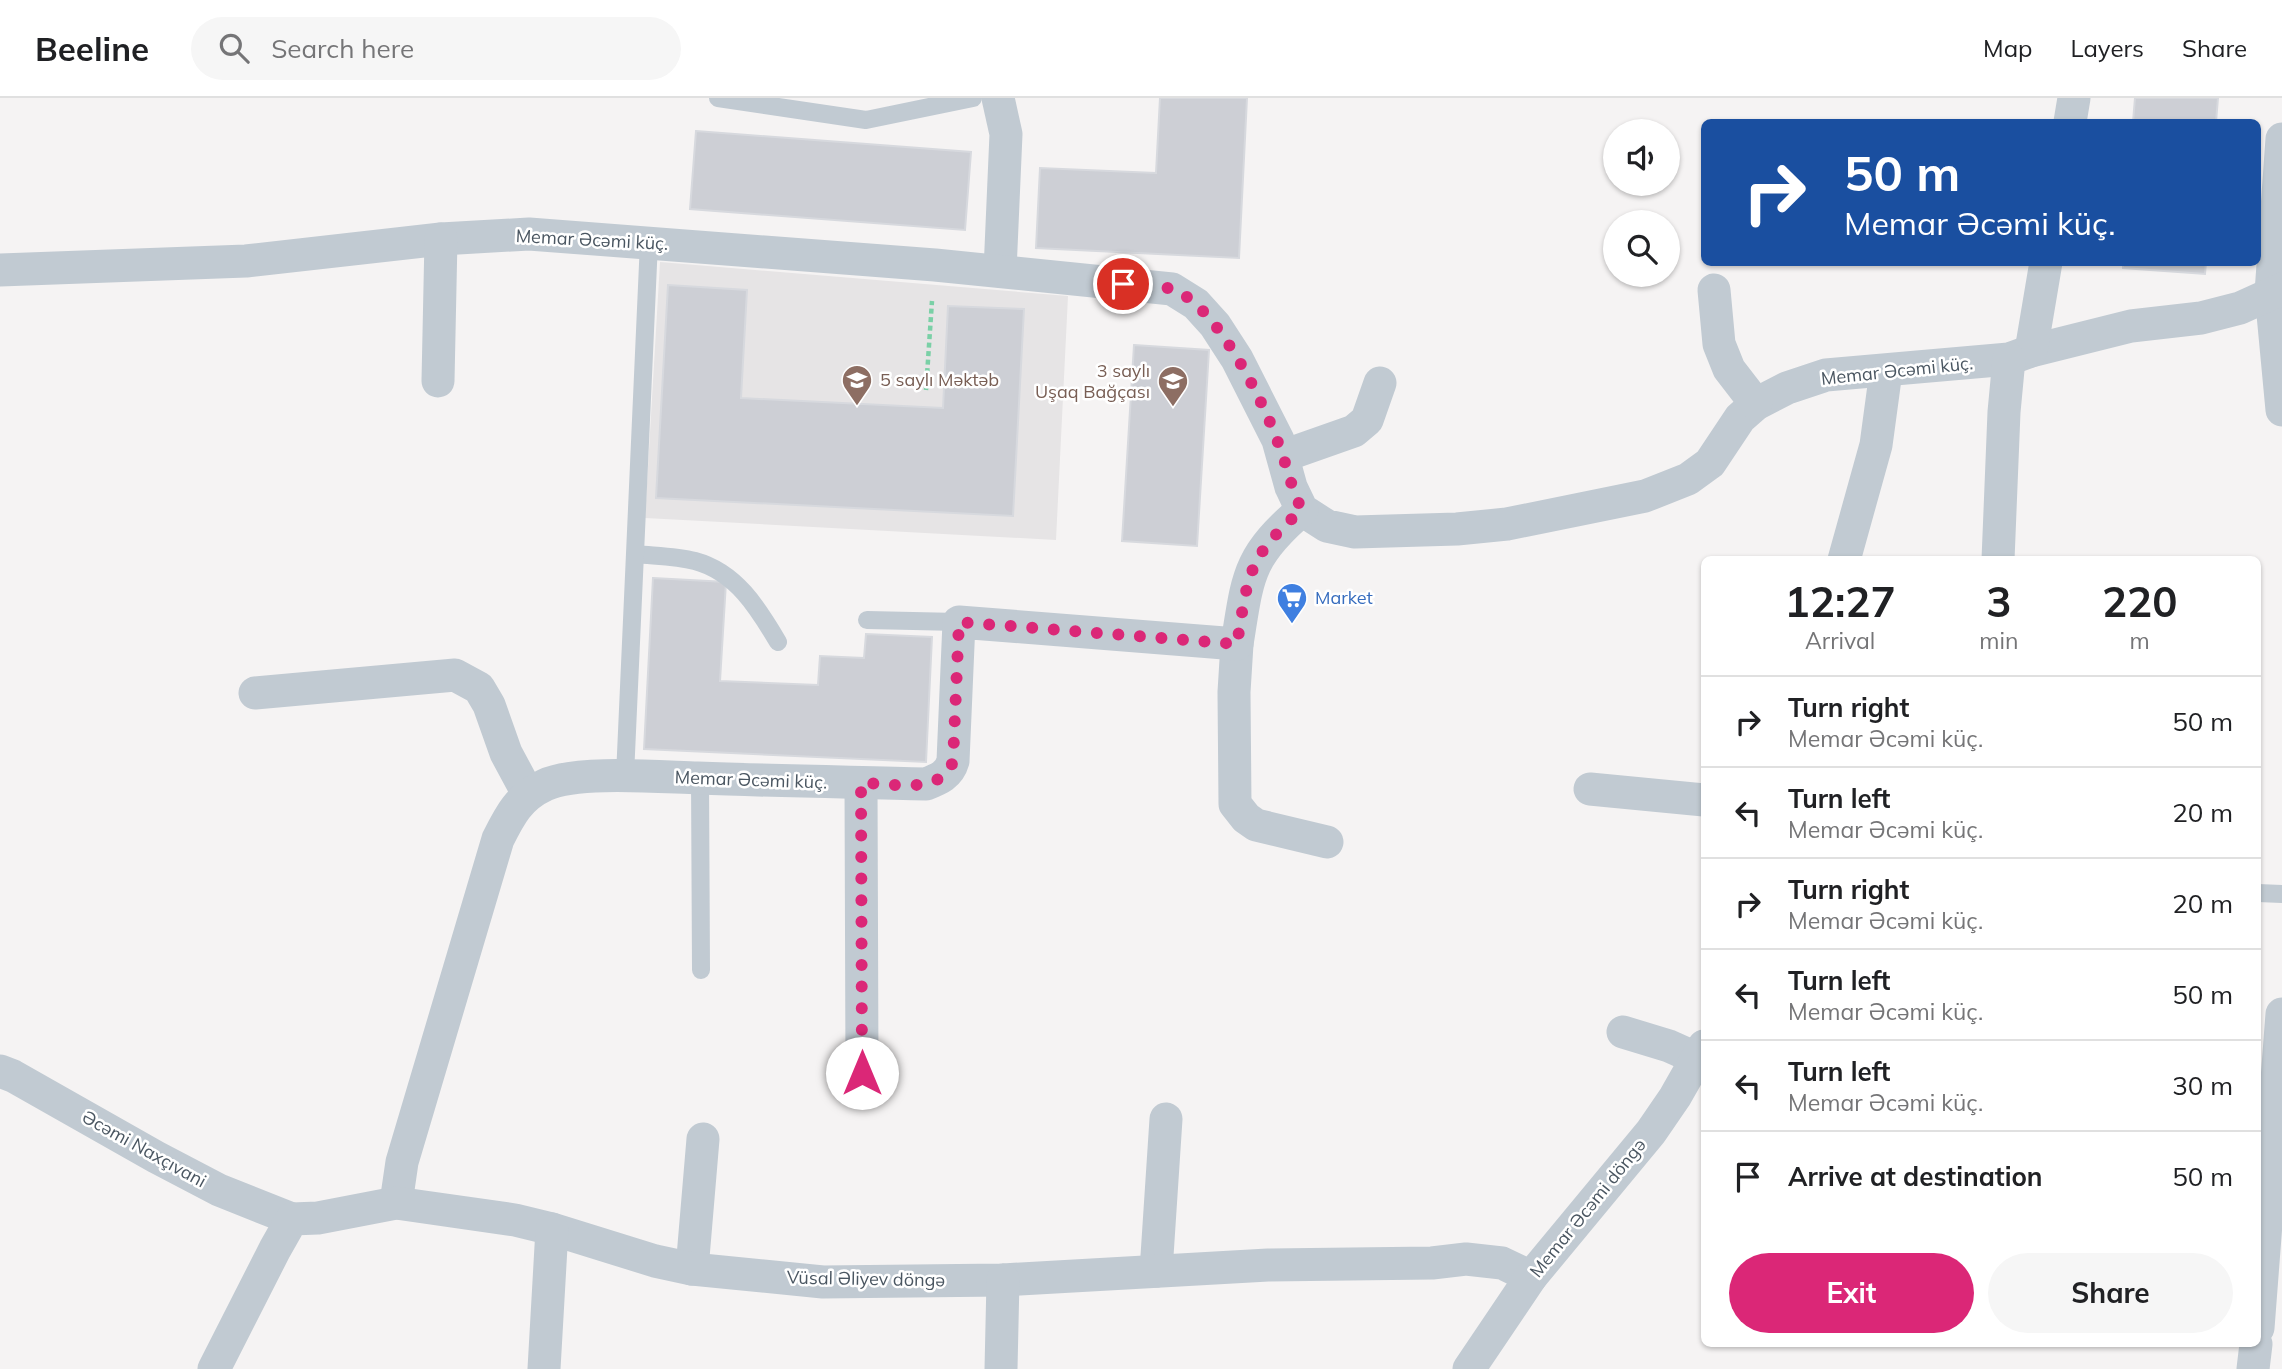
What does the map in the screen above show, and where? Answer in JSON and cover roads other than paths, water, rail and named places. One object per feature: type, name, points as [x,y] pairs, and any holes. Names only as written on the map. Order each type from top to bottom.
[{"type":"street","points":[[998,98],[1006,134],[1000,271]]},
{"type":"street","points":[[2070,119],[2074,98]]},
{"type":"street","points":[[2282,139],[2276,291],[2282,410]]},
{"type":"street","name":"Memar Əcəmi küç.","points":[[0,270],[246,261],[441,239],[528,234],[935,265],[1172,289],[1196,304],[1215,325],[1237,359],[1268,419],[1283,456],[1291,487],[1302,510],[1327,526],[1355,532],[1457,529],[1529,520],[1645,496],[1688,479],[1710,463],[1740,418],[1756,404],[1787,388],[1826,375],[1886,371],[2020,355],[2131,326],[2201,318],[2241,308],[2276,291]]},
{"type":"street","points":[[438,381],[441,239]]},
{"type":"street","points":[[1998,556],[2004,412],[2045,266]]},
{"type":"street","points":[[1714,290],[1719,344],[1729,369],[1756,404]]},
{"type":"street","points":[[1845,556],[1876,445],[1886,371]]},
{"type":"street","points":[[1283,456],[1354,431],[1367,420],[1380,383]]},
{"type":"street","points":[[1302,510],[1263,548],[1248,578],[1237,644],[1235,804],[1246,818],[1256,825],[1327,842]]},
{"type":"street","points":[[959,622],[1237,644]]},
{"type":"street","name":"Memar Əcəmi küç.","points":[[396,1203],[402,1162],[498,839],[514,807],[528,794],[547,783],[569,779],[625,776],[926,784],[940,779],[951,770],[953,761],[959,622]]},
{"type":"street","points":[[255,693],[455,675],[479,688],[489,705],[506,753],[528,794]]},
{"type":"street","points":[[861,783],[862,1073]]},
{"type":"street","points":[[1590,789],[1701,800]]},
{"type":"street","points":[[2261,1289],[2282,1014]]},
{"type":"street","points":[[1623,1032],[1701,1053]]},
{"type":"street","name":"Memar Əcəmi döngə","points":[[1469,1369],[1531,1276],[1651,1132],[1701,1053]]},
{"type":"street","name":"Əcəmi Naxçıvani","points":[[0,1071],[219,1190],[292,1219]]},
{"type":"street","points":[[1156,1271],[1166,1119]]},
{"type":"street","points":[[692,1269],[704,1139]]},
{"type":"street","name":"Vüsal Əliyev döngə","points":[[292,1219],[318,1218],[396,1203],[515,1220],[655,1261],[692,1269],[823,1282],[1003,1280],[1268,1265],[1432,1263],[1466,1259],[1502,1263],[1531,1276]]},
{"type":"street","points":[[214,1369],[292,1219]]},
{"type":"street","points":[[544,1369],[552,1229]]},
{"type":"street","points":[[1001,1369],[1003,1280]]},
{"type":"street","points":[[2253,1369],[2256,1347]]},
{"type":"lane","points":[[718,98],[791,103],[866,120],[973,98]]},
{"type":"lane","points":[[625,776],[649,242]]},
{"type":"lane","points":[[636,554],[694,560],[713,567],[733,581],[758,608],[778,642]]},
{"type":"lane","points":[[867,620],[959,622]]},
{"type":"lane","points":[[700,778],[701,970]]},
{"type":"lane","points":[[2261,893],[2282,894]]},
{"type":"place","name":"5 saylı Məktəb","points":[[857,407]]},
{"type":"place","name":"3 saylı Uşaq Bağçası","points":[[1173,408]]},
{"type":"place","name":"Market","points":[[1292,625]]}]
